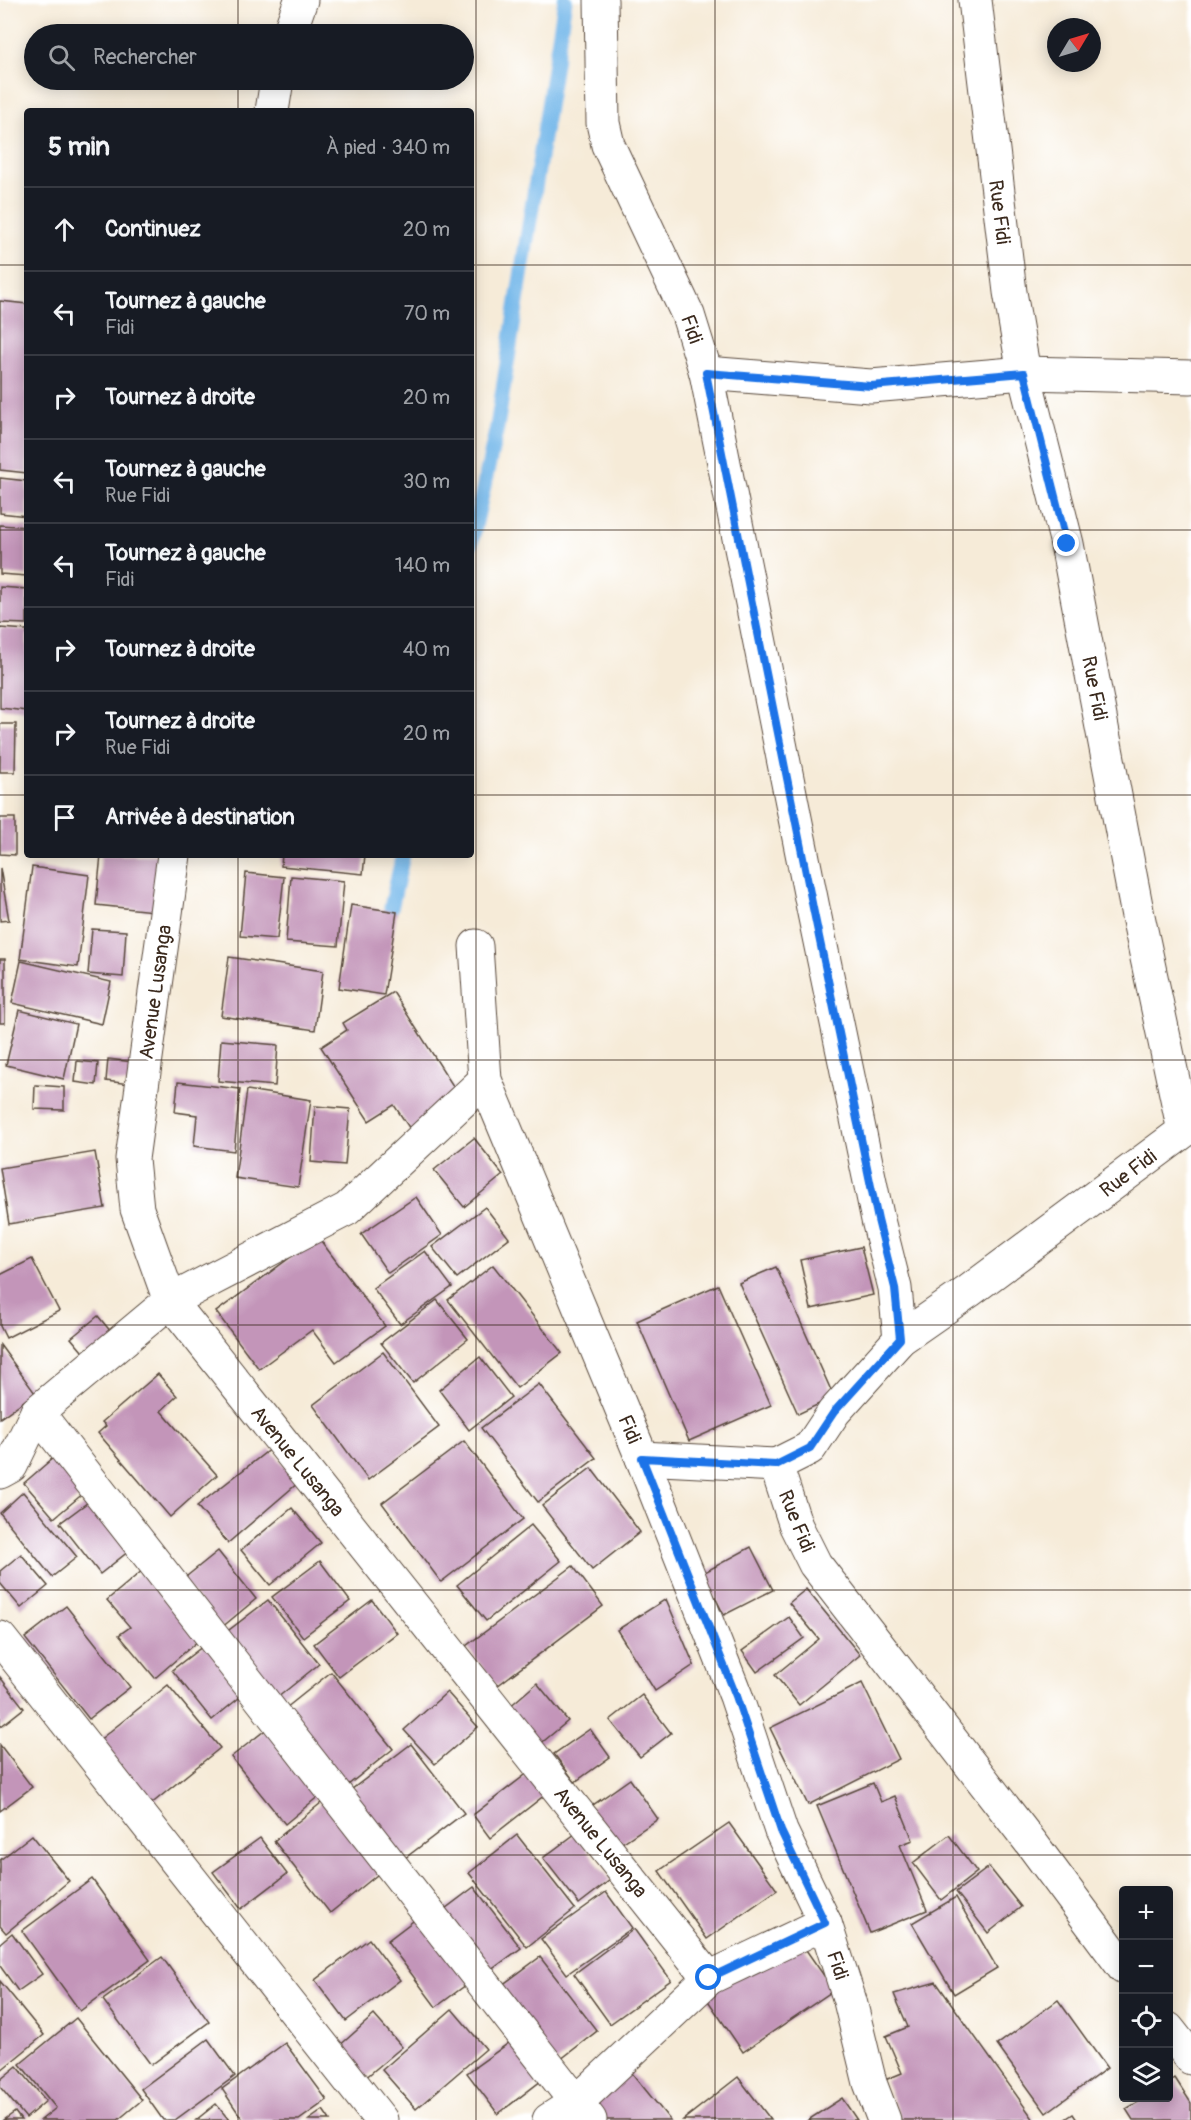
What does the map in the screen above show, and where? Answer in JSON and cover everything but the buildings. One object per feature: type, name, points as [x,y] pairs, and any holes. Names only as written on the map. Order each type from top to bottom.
[{"type":"street","points":[[293,24],[301,0]]},
{"type":"street","name":"Fidi","points":[[601,0],[603,123],[608,145],[688,315],[706,373],[813,908],[878,1220],[895,1288],[900,1339]]},
{"type":"street","name":"Rue Fidi","points":[[975,0],[1010,292],[1024,373],[1067,544],[1138,916],[1184,1131],[969,1291],[900,1339],[834,1412],[810,1448],[776,1465],[796,1526],[815,1564],[1032,1844],[1119,1961]]},
{"type":"street","points":[[272,108],[275,90]]},
{"type":"street","points":[[706,373],[871,386],[1024,373],[1191,377]]},
{"type":"street","name":"Avenue Lusanga","points":[[174,858],[132,1159],[137,1209],[170,1301],[709,1978]]},
{"type":"street","name":"Fidi","points":[[476,946],[485,1080],[642,1458],[736,1696],[781,1831],[825,1923],[850,2001],[870,2084],[884,2120]]},
{"type":"street","points":[[0,1472],[11,1466],[38,1412],[170,1301],[347,1209],[485,1080]]},
{"type":"street","points":[[38,1412],[583,2111]]},
{"type":"street","points":[[642,1458],[776,1465]]},
{"type":"street","points":[[0,1638],[381,2120]]},
{"type":"street","points":[[549,2120],[583,2111],[709,1978],[825,1923]]},
{"type":"street","points":[[1173,2035],[1191,2058]]},
{"type":"waterway","points":[[474,530],[497,427],[565,0]]},
{"type":"waterway","points":[[391,908],[402,858]]},
{"type":"route","points":[[709,1978],[825,1923],[781,1831],[736,1696],[642,1458],[776,1465],[810,1448],[834,1412],[900,1339],[895,1288],[878,1220],[813,908],[706,373],[871,386],[1024,373],[1067,544]]}]
